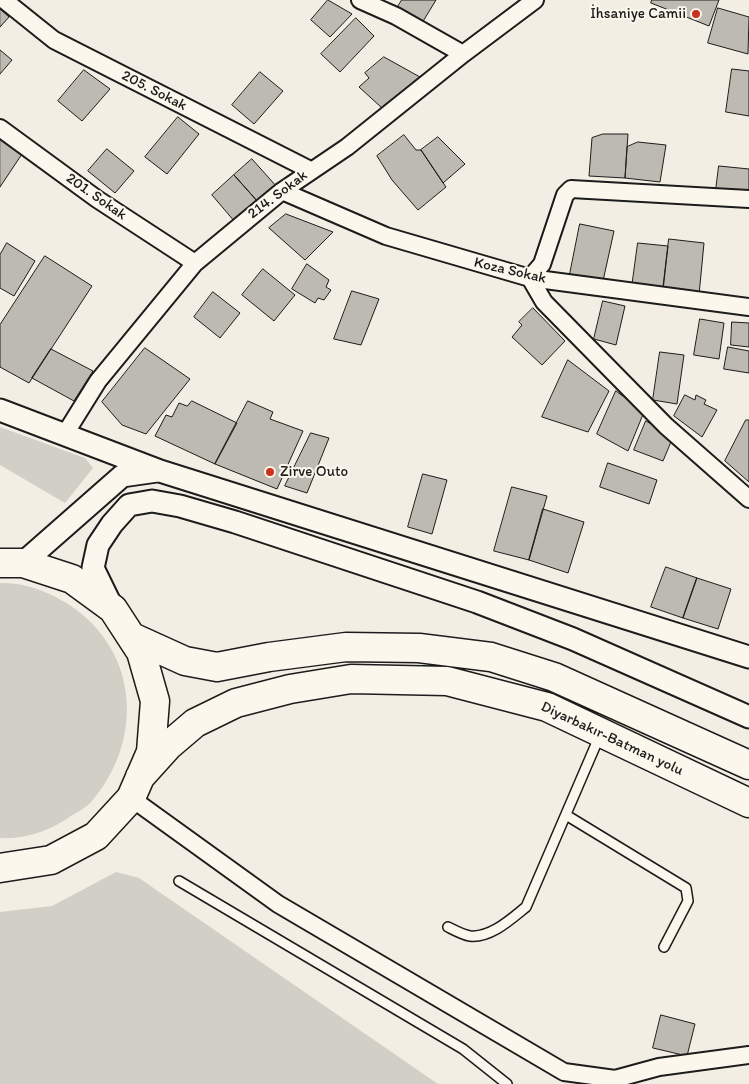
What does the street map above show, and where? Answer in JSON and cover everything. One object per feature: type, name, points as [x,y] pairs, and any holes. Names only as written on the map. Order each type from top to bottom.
[{"type":"highway","points":[[12,563],[72,579],[113,609],[141,652],[155,701],[151,752],[135,787]]},
{"type":"highway","points":[[132,637],[185,661],[217,667],[269,657],[346,647],[419,648],[492,657],[554,677],[749,765]]},
{"type":"highway","name":"Diyarbakır-Batman yolu","points":[[0,868],[51,860],[96,836],[168,746],[194,723],[236,703],[290,689],[351,679],[447,681],[547,706],[749,803]]},
{"type":"street","name":"205. Sokak","points":[[4,0],[54,40],[310,170]]},
{"type":"street","points":[[360,0],[396,16],[463,54]]},
{"type":"street","name":"214. Sokak","points":[[65,434],[98,381],[195,263],[282,191],[310,170],[347,148],[463,54],[534,0]]},
{"type":"street","name":"201. Sokak","points":[[0,128],[97,199],[195,263]]},
{"type":"street","points":[[749,199],[571,189],[565,195],[542,264],[530,278],[544,302],[666,426],[749,499]]},
{"type":"street","name":"Koza Sokak","points":[[282,191],[386,236],[530,278],[749,307]]},
{"type":"street","points":[[0,410],[160,471],[749,658]]},
{"type":"street","points":[[12,563],[122,476],[160,471]]},
{"type":"street","points":[[113,609],[93,568],[98,545],[112,524],[129,505],[152,501],[180,506],[235,522],[477,602],[573,639],[749,717]]},
{"type":"street","points":[[135,787],[278,904],[564,1072],[616,1081],[659,1067],[749,1055]]},
{"type":"lane","points":[[448,928],[470,936],[486,933],[502,927],[526,908],[601,732]]},
{"type":"lane","points":[[566,815],[686,888],[688,900],[664,947]]},
{"type":"lane","points":[[179,881],[463,1049],[507,1084]]},
{"type":"shaded area","points":[[0,427],[85,458],[93,468],[65,503],[0,465]]},
{"type":"shaded area","points":[[0,583],[28,586],[55,596],[71,606],[94,625],[110,647],[121,672],[126,698],[126,725],[120,751],[109,777],[92,801],[79,811],[46,830],[28,836],[9,838],[0,838]]},
{"type":"shaded area","points":[[116,872],[139,878],[438,1084],[0,1084],[0,912],[52,906]]},
{"type":"building","points":[[328,0],[352,14],[330,37],[311,20]]},
{"type":"building","points":[[402,0],[436,0],[422,23],[397,8]]},
{"type":"building","name":"İhsaniye Camii","points":[[652,0],[719,0],[709,26],[651,3]]},
{"type":"building","points":[[718,8],[749,17],[748,54],[708,43]]},
{"type":"building","points":[[0,9],[9,17],[0,27]]},
{"type":"building","points":[[356,18],[374,36],[340,72],[321,54]]},
{"type":"building","points":[[0,50],[12,60],[0,74]]},
{"type":"building","points":[[384,57],[420,77],[382,108],[359,87],[369,78],[365,73]]},
{"type":"building","points":[[732,69],[749,71],[749,116],[726,112]]},
{"type":"building","points":[[84,70],[110,89],[82,121],[58,101]]},
{"type":"building","points":[[260,72],[283,91],[254,124],[232,105]]},
{"type":"building","points":[[178,117],[199,134],[167,174],[145,157]]},
{"type":"building","points":[[603,134],[628,134],[625,178],[589,176],[592,138]]},
{"type":"building","points":[[404,135],[416,150],[421,150],[446,187],[418,210],[392,180],[377,156]]},
{"type":"building","points":[[438,137],[465,164],[443,183],[421,150]]},
{"type":"building","points":[[0,139],[22,154],[0,187]]},
{"type":"building","points":[[638,142],[666,145],[660,182],[625,178],[627,147]]},
{"type":"building","points":[[107,149],[134,171],[115,193],[88,171]]},
{"type":"building","points":[[252,159],[277,187],[258,202],[234,175]]},
{"type":"building","points":[[719,166],[749,169],[749,193],[716,190]]},
{"type":"building","points":[[234,175],[258,202],[235,222],[212,195]]},
{"type":"building","points":[[286,214],[333,232],[305,260],[269,228]]},
{"type":"building","points":[[580,224],[614,231],[603,281],[570,274]]},
{"type":"building","points":[[669,239],[704,243],[699,295],[663,290]]},
{"type":"building","points":[[7,243],[35,261],[14,296],[0,288],[0,255]]},
{"type":"building","points":[[638,243],[668,246],[663,290],[632,287]]},
{"type":"building","points":[[45,256],[92,286],[29,383],[0,367],[0,325]]},
{"type":"building","points":[[307,264],[329,280],[326,287],[331,290],[324,300],[318,298],[315,303],[292,289]]},
{"type":"building","points":[[263,269],[295,295],[274,321],[242,295]]},
{"type":"building","points":[[352,291],[379,299],[361,345],[334,339]]},
{"type":"building","points":[[213,292],[240,313],[220,338],[194,317]]},
{"type":"building","points":[[603,301],[625,306],[616,345],[594,339]]},
{"type":"building","points":[[533,308],[565,341],[542,365],[512,337],[522,325],[519,322]]},
{"type":"building","points":[[700,319],[724,323],[719,359],[694,355]]},
{"type":"building","points":[[732,322],[749,323],[749,347],[731,345]]},
{"type":"building","points":[[728,347],[749,351],[749,373],[724,369]]},
{"type":"building","points":[[145,348],[190,379],[146,434],[122,425],[102,402]]},
{"type":"building","points":[[51,349],[93,371],[74,401],[32,378]]},
{"type":"building","points":[[660,352],[684,355],[677,404],[653,400]]},
{"type":"building","points":[[568,360],[609,391],[588,432],[542,417]]},
{"type":"building","points":[[616,391],[644,412],[628,451],[597,434]]},
{"type":"building","points":[[685,395],[695,400],[696,395],[706,400],[704,404],[717,410],[702,437],[674,416]]},
{"type":"building","points":[[192,401],[237,423],[215,464],[155,436],[166,415],[172,417],[179,403],[187,406]]},
{"type":"building","points":[[248,401],[273,412],[270,419],[303,431],[277,489],[215,464]]},
{"type":"building","points":[[746,420],[749,420],[749,482],[725,461]]},
{"type":"building","points":[[646,421],[673,437],[663,461],[634,450]]},
{"type":"building","points":[[311,433],[329,438],[307,493],[285,486]]},
{"type":"building","points":[[608,463],[657,480],[649,504],[600,487]]},
{"type":"building","points":[[423,474],[447,480],[432,534],[408,527]]},
{"type":"building","points":[[512,487],[547,496],[529,560],[494,551]]},
{"type":"building","points":[[543,509],[584,522],[568,573],[529,560]]},
{"type":"building","points":[[666,567],[697,578],[683,618],[651,607]]},
{"type":"building","points":[[697,578],[731,589],[718,629],[683,618]]},
{"type":"building","points":[[661,1015],[695,1024],[687,1056],[653,1048]]},
{"type":"place","name":"İhsaniye Camii","points":[[696,14]]},
{"type":"place","name":"Zirve Outo","points":[[270,472]]}]
